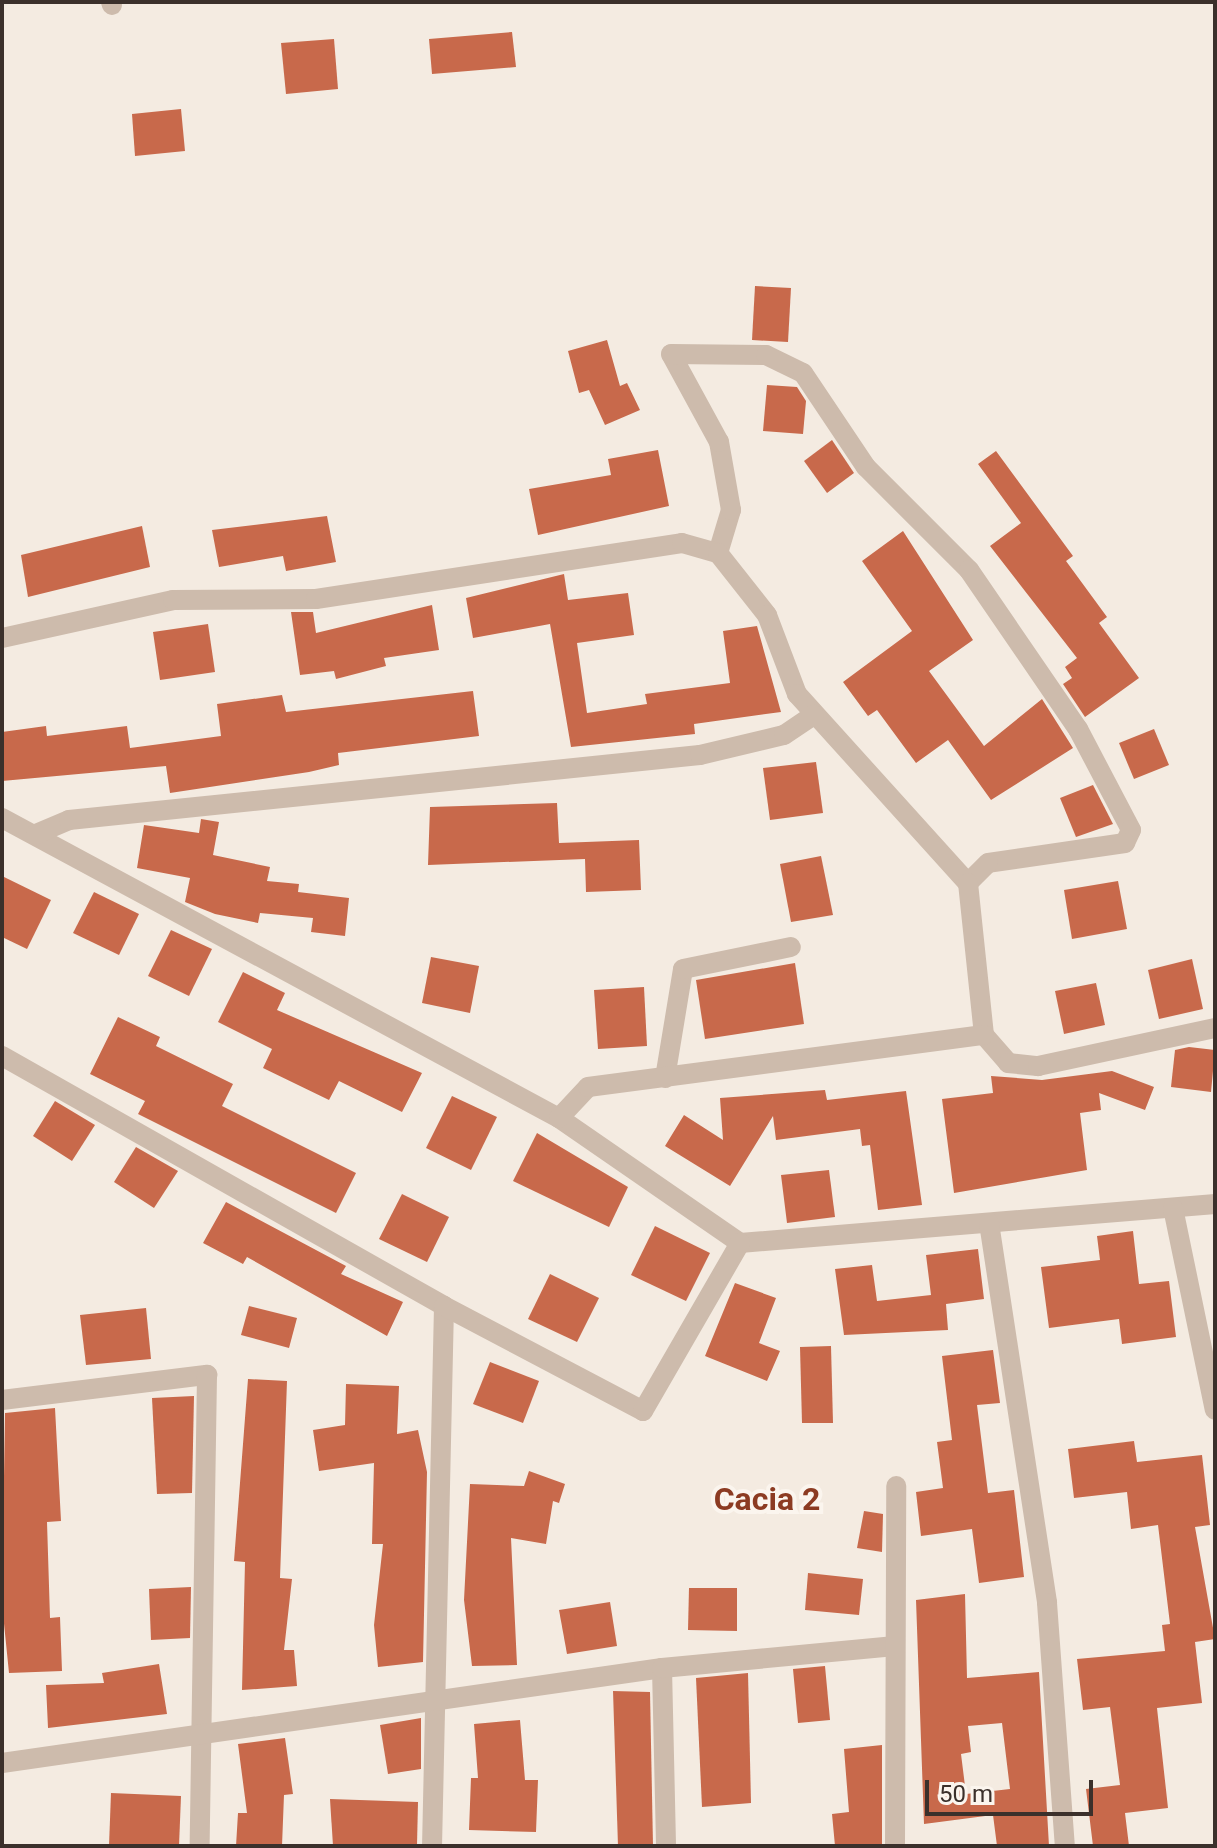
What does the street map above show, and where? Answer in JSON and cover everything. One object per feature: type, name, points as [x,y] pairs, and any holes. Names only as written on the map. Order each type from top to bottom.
[{"type":"street","points":[[718,553],[731,510],[719,442],[671,354],[766,355],[803,373],[866,467],[969,570],[1078,729],[1131,830],[1125,843],[988,863],[968,883]]},
{"type":"street","points":[[2,638],[173,600],[316,599],[682,543],[718,553],[767,615],[797,694],[968,883],[984,1035],[1008,1063],[1038,1066],[1215,1028]]},
{"type":"street","points":[[36,834],[69,820],[700,755],[784,735],[814,715]]},
{"type":"street","points":[[2,818],[559,1118],[740,1243],[1215,1204]]},
{"type":"street","points":[[665,1078],[683,969],[791,947]]},
{"type":"street","points":[[559,1118],[588,1087],[984,1035]]},
{"type":"street","points":[[2,1056],[444,1306],[643,1411],[740,1243]]},
{"type":"street","points":[[1173,1208],[1215,1410]]},
{"type":"street","points":[[989,1223],[1047,1603],[1065,1846]]},
{"type":"street","points":[[432,1846],[444,1306]]},
{"type":"street","points":[[2,1400],[207,1375],[200,1846]]},
{"type":"street","points":[[895,1846],[896,1486]]},
{"type":"street","points":[[2,1763],[202,1730],[662,1668],[895,1646]]},
{"type":"street","points":[[662,1668],[666,1846]]},
{"type":"building","points":[[512,32],[516,67],[432,74],[429,39]]},
{"type":"building","points":[[334,39],[338,89],[286,94],[281,43]]},
{"type":"building","points":[[181,109],[185,151],[135,156],[132,114]]},
{"type":"building","points":[[755,286],[791,288],[788,342],[752,340]]},
{"type":"building","points":[[607,340],[620,386],[627,383],[640,410],[605,425],[589,390],[579,393],[568,351]]},
{"type":"building","points":[[767,385],[797,387],[806,401],[803,434],[763,431]]},
{"type":"building","points":[[832,440],[854,473],[827,493],[804,461]]},
{"type":"building","points":[[658,450],[669,506],[538,535],[529,489],[611,475],[608,459]]},
{"type":"building","points":[[996,451],[1073,556],[1066,561],[1107,617],[1099,623],[1139,678],[1085,717],[1063,684],[1072,678],[1065,667],[1077,658],[990,546],[1021,523],[978,464]]},
{"type":"building","points":[[327,516],[336,562],[286,571],[283,556],[219,567],[212,530]]},
{"type":"building","points":[[142,526],[150,567],[28,597],[21,555]]},
{"type":"building","points":[[903,531],[973,640],[929,671],[984,746],[1042,699],[1073,748],[991,800],[948,740],[916,763],[877,710],[868,716],[843,682],[912,631],[862,561]]},
{"type":"building","points":[[564,574],[568,600],[628,593],[634,635],[577,643],[587,713],[647,704],[645,694],[730,683],[723,631],[757,626],[781,712],[694,724],[695,734],[571,747],[550,624],[473,638],[466,598]]},
{"type":"building","points":[[432,605],[439,650],[384,658],[386,666],[336,679],[334,671],[300,675],[291,612],[313,612],[316,633]]},
{"type":"building","points":[[208,624],[215,672],[160,680],[153,632]]},
{"type":"building","points":[[473,691],[479,736],[338,753],[339,765],[309,772],[170,793],[166,766],[2,781],[2,732],[46,726],[47,736],[127,726],[130,748],[221,736],[217,704],[282,695],[286,712]]},
{"type":"building","points":[[1154,729],[1169,765],[1134,779],[1119,743]]},
{"type":"building","points":[[816,762],[823,813],[770,820],[763,768]]},
{"type":"building","points":[[1093,785],[1113,824],[1076,837],[1060,798]]},
{"type":"building","points":[[557,803],[559,843],[639,840],[641,890],[586,892],[585,859],[428,865],[430,807]]},
{"type":"building","points":[[201,819],[219,822],[213,855],[270,867],[267,881],[299,884],[298,892],[349,898],[345,936],[311,932],[313,918],[260,913],[258,923],[215,914],[185,902],[190,878],[137,868],[144,825],[199,833]]},
{"type":"building","points":[[821,856],[833,915],[791,922],[780,864]]},
{"type":"building","points":[[2,876],[51,900],[27,949],[2,937]]},
{"type":"building","points":[[1118,881],[1127,929],[1072,939],[1064,890]]},
{"type":"building","points":[[94,892],[139,914],[119,955],[73,933]]},
{"type":"building","points":[[171,930],[212,949],[189,996],[148,976]]},
{"type":"building","points":[[431,957],[479,966],[470,1013],[422,1003]]},
{"type":"building","points":[[1192,959],[1203,1009],[1159,1019],[1148,970]]},
{"type":"building","points":[[795,963],[804,1024],[705,1039],[696,980]]},
{"type":"building","points":[[243,972],[285,993],[277,1010],[422,1073],[402,1112],[339,1081],[329,1100],[263,1068],[272,1049],[218,1022]]},
{"type":"building","points":[[1096,983],[1105,1025],[1064,1034],[1055,991]]},
{"type":"building","points":[[644,987],[647,1046],[598,1049],[594,990]]},
{"type":"building","points":[[118,1017],[160,1037],[156,1046],[233,1084],[222,1106],[356,1173],[336,1213],[138,1114],[145,1101],[90,1074]]},
{"type":"building","points":[[1189,1047],[1215,1050],[1211,1092],[1171,1087],[1175,1050]]},
{"type":"building","points":[[1112,1071],[1154,1087],[1145,1110],[1099,1093],[1101,1110],[1080,1113],[1087,1170],[954,1193],[942,1099],[993,1093],[991,1076],[1042,1080]]},
{"type":"building","points":[[825,1090],[827,1100],[906,1091],[922,1205],[878,1210],[870,1145],[862,1146],[860,1129],[776,1140],[773,1116],[730,1186],[665,1146],[684,1115],[723,1140],[720,1098]]},
{"type":"building","points":[[452,1096],[497,1117],[471,1170],[426,1148]]},
{"type":"building","points":[[55,1101],[95,1125],[72,1161],[33,1136]]},
{"type":"building","points":[[537,1133],[628,1187],[609,1227],[513,1181]]},
{"type":"building","points":[[136,1147],[178,1171],[154,1208],[114,1182]]},
{"type":"building","points":[[829,1170],[835,1217],[787,1223],[781,1175]]},
{"type":"building","points":[[402,1194],[449,1217],[427,1262],[379,1239]]},
{"type":"building","points":[[226,1202],[346,1266],[341,1274],[403,1302],[387,1336],[247,1257],[243,1264],[203,1243]]},
{"type":"building","points":[[655,1226],[710,1253],[686,1301],[631,1275]]},
{"type":"building","points":[[1133,1231],[1139,1284],[1169,1281],[1176,1337],[1122,1344],[1119,1319],[1049,1328],[1041,1267],[1100,1260],[1097,1236]]},
{"type":"building","points":[[978,1249],[984,1299],[946,1304],[948,1330],[844,1335],[835,1269],[872,1265],[877,1301],[931,1295],[926,1255]]},
{"type":"building","points":[[550,1274],[599,1298],[577,1342],[528,1319]]},
{"type":"building","points":[[735,1283],[776,1298],[759,1343],[780,1351],[767,1381],[705,1356]]},
{"type":"building","points":[[249,1306],[297,1318],[289,1348],[241,1335]]},
{"type":"building","points":[[146,1308],[151,1359],[86,1365],[80,1315]]},
{"type":"building","points":[[831,1346],[833,1423],[802,1423],[800,1347]]},
{"type":"building","points":[[993,1350],[1000,1403],[977,1405],[988,1493],[1014,1490],[1024,1577],[979,1583],[972,1529],[921,1536],[916,1492],[943,1488],[937,1442],[952,1440],[942,1356]]},
{"type":"building","points":[[490,1362],[539,1381],[523,1423],[473,1404]]},
{"type":"building","points":[[248,1379],[287,1381],[280,1578],[292,1579],[284,1650],[294,1650],[297,1686],[242,1690],[245,1562],[234,1561]]},
{"type":"building","points":[[346,1384],[399,1386],[397,1434],[418,1430],[427,1472],[423,1662],[378,1667],[374,1625],[383,1544],[372,1544],[374,1463],[319,1471],[313,1430],[345,1425]]},
{"type":"building","points":[[194,1396],[192,1493],[157,1494],[152,1398]]},
{"type":"building","points":[[55,1408],[61,1521],[47,1522],[50,1618],[60,1617],[62,1671],[9,1673],[2,1604],[5,1413]]},
{"type":"building","points":[[1134,1441],[1137,1462],[1202,1455],[1210,1525],[1195,1527],[1215,1639],[1195,1642],[1202,1703],[1157,1708],[1168,1808],[1125,1813],[1129,1846],[1093,1846],[1086,1789],[1120,1785],[1110,1707],[1083,1710],[1077,1659],[1165,1651],[1162,1625],[1170,1624],[1158,1525],[1131,1529],[1127,1492],[1074,1498],[1068,1449]]},
{"type":"building","points":[[529,1471],[565,1484],[559,1503],[553,1501],[546,1544],[511,1538],[517,1665],[472,1666],[464,1600],[470,1484],[524,1486]]},
{"type":"building","points":[[864,1511],[883,1514],[882,1552],[857,1548]]},
{"type":"building","points":[[808,1573],[863,1579],[859,1615],[805,1610]]},
{"type":"building","points":[[191,1587],[190,1638],[151,1640],[149,1589]]},
{"type":"building","points":[[689,1588],[737,1588],[737,1631],[688,1630]]},
{"type":"building","points":[[965,1594],[967,1678],[1039,1672],[1049,1846],[997,1846],[993,1815],[924,1824],[916,1600]],"holes":[[[1002,1723],[1010,1789],[966,1794],[961,1754],[971,1752],[968,1726]]]},
{"type":"building","points":[[610,1602],[617,1646],[567,1654],[559,1610]]},
{"type":"building","points":[[159,1664],[167,1714],[48,1728],[46,1685],[104,1683],[102,1673]]},
{"type":"building","points":[[825,1666],[830,1720],[798,1723],[793,1669]]},
{"type":"building","points":[[748,1673],[751,1803],[702,1807],[696,1678]]},
{"type":"building","points":[[613,1691],[650,1692],[653,1846],[618,1846]]},
{"type":"building","points":[[421,1718],[421,1769],[388,1774],[380,1725]]},
{"type":"building","points":[[520,1720],[525,1780],[538,1780],[536,1832],[469,1830],[471,1778],[478,1778],[474,1724]]},
{"type":"building","points":[[285,1738],[293,1794],[284,1795],[282,1846],[236,1846],[238,1813],[247,1813],[238,1744]]},
{"type":"building","points":[[882,1745],[882,1846],[835,1846],[832,1814],[849,1812],[844,1749]]},
{"type":"building","points":[[111,1793],[181,1796],[179,1846],[109,1846]]},
{"type":"building","points":[[330,1799],[418,1802],[417,1845],[333,1846]]},
{"type":"district","name":"Cacia 2","points":[[767,1499]]}]
